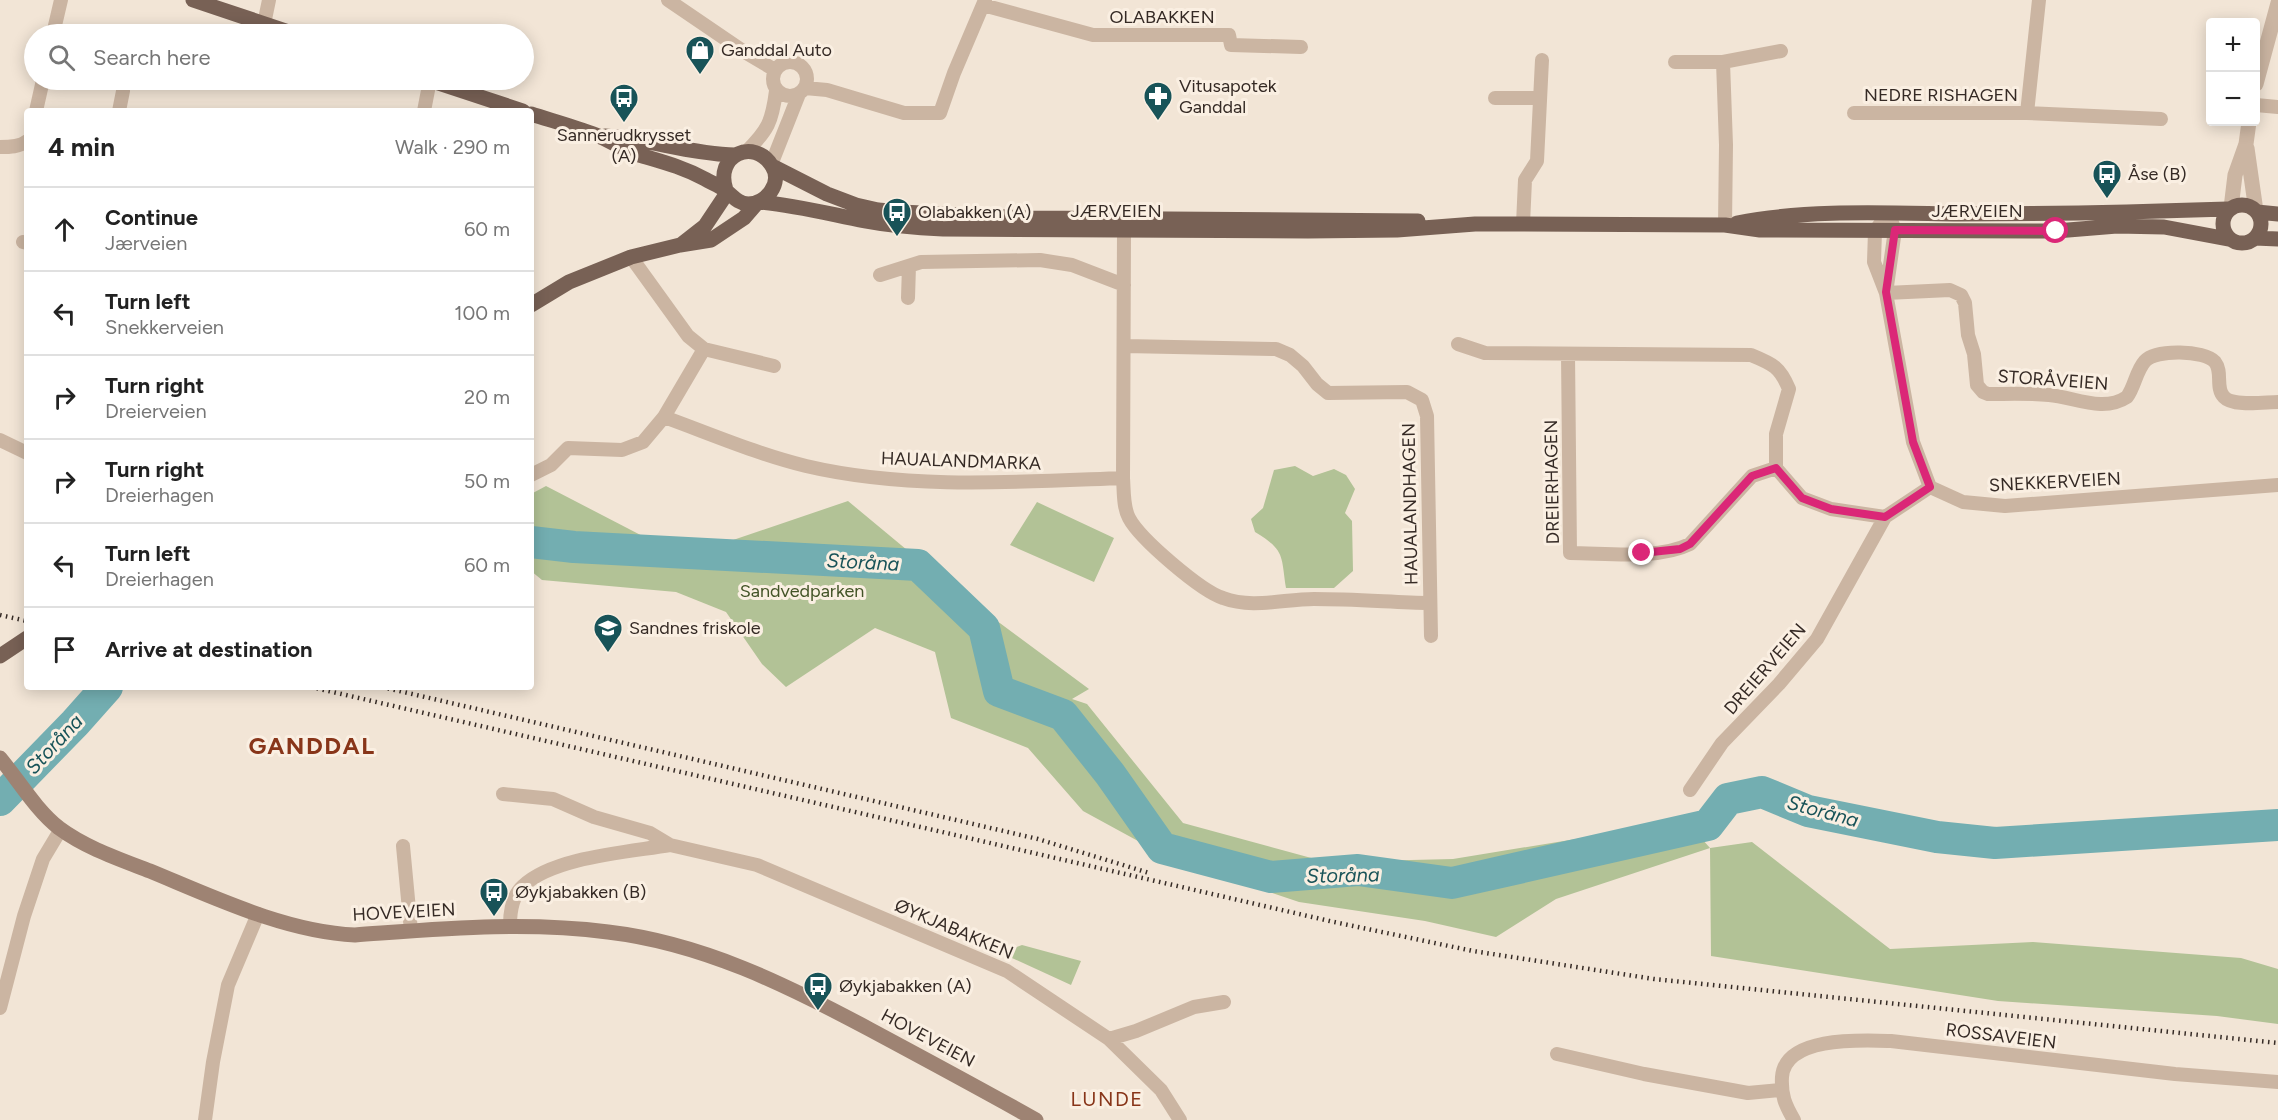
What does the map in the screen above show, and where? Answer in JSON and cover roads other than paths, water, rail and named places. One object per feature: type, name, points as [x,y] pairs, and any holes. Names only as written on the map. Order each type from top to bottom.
[{"type":"main road","points":[[193,0],[264,24]]},
{"type":"main road","points":[[460,90],[514,108]]},
{"type":"main road","points":[[534,115],[596,136],[631,152],[683,167],[727,192],[736,201],[746,204],[758,202]]},
{"type":"main road","points":[[534,303],[569,282],[631,257],[711,240],[744,218],[758,202],[768,196],[774,187],[775,176],[772,165],[756,153],[717,155],[635,138],[596,136]]},
{"type":"main road","points":[[727,192],[723,181],[723,171],[728,162],[740,154]]},
{"type":"main road","name":"JÆRVEIEN","points":[[772,165],[827,194],[856,205],[901,212],[1030,218],[1395,219],[1475,224],[1725,225],[1760,230],[2056,231],[2117,226],[2164,227],[2228,239]]},
{"type":"main road","points":[[680,245],[705,226],[727,192]]},
{"type":"main road","name":"JÆRVEIEN","points":[[758,202],[794,205],[903,227],[943,229],[1397,230],[1475,224]]},
{"type":"main road","points":[[2278,214],[2256,211],[2241,205],[2229,209],[2222,225],[2228,239],[2243,244],[2255,238],[2278,239]]},
{"type":"main road","name":"JÆRVEIEN","points":[[1725,225],[1758,219],[1888,213],[2056,214],[2229,209]]},
{"type":"main road","points":[[2255,238],[2261,225],[2256,211]]},
{"type":"main road","points":[[0,657],[24,640]]},
{"type":"main road","name":"HOVEVEIEN","points":[[0,758],[61,829],[95,849],[258,914],[332,934],[355,935],[510,925],[609,932],[688,949],[735,964],[779,982],[1036,1120]]},
{"type":"street","points":[[55,24],[61,0]]},
{"type":"street","points":[[264,24],[269,0]]},
{"type":"street","points":[[668,0],[775,70]]},
{"type":"street","name":"NEDRE RISHAGEN","points":[[2027,114],[2039,0]]},
{"type":"street","name":"OLABAKKEN","points":[[802,91],[827,90],[904,112],[940,113],[984,2],[1093,35],[1229,35],[1231,45],[1301,47]]},
{"type":"street","points":[[2259,72],[2278,3]]},
{"type":"street","points":[[1675,62],[1723,62],[1781,51]]},
{"type":"street","points":[[1523,224],[1524,180],[1537,161],[1542,60]]},
{"type":"street","points":[[740,154],[763,135],[773,116],[776,91],[772,81],[775,70],[786,62],[798,64],[807,76],[772,165]]},
{"type":"street","points":[[1723,62],[1726,145],[1725,225]]},
{"type":"street","points":[[37,108],[41,90]]},
{"type":"street","points":[[425,108],[428,90]]},
{"type":"street","points":[[120,108],[123,91]]},
{"type":"street","points":[[776,91],[787,97],[802,91]]},
{"type":"street","points":[[1495,98],[1540,98]]},
{"type":"street","points":[[2260,105],[2278,107]]},
{"type":"street","name":"NEDRE RISHAGEN","points":[[1854,113],[2027,114],[2161,119]]},
{"type":"street","points":[[2229,209],[2235,175],[2246,144],[2248,126]]},
{"type":"street","points":[[0,147],[12,147],[24,142]]},
{"type":"street","points":[[2246,144],[2256,211]]},
{"type":"street","points":[[1886,292],[1895,230],[1888,213]]},
{"type":"street","points":[[1888,213],[1875,231],[1874,262],[1886,292],[1913,442],[1930,487]]},
{"type":"street","points":[[1124,231],[1123,478],[1124,502],[1129,519],[1161,554],[1198,584],[1222,598],[1246,603],[1313,599],[1430,603]]},
{"type":"street","points":[[631,257],[688,336],[704,349],[774,366]]},
{"type":"street","points":[[880,274],[921,262],[1040,260],[1072,265],[1124,285]]},
{"type":"street","points":[[908,298],[909,267]]},
{"type":"street","name":"STORÅVEIEN","points":[[1886,292],[1950,290],[1961,295],[1965,303],[1977,385],[1988,394],[2049,395],[2081,403],[2112,403],[2127,397],[2140,367],[2150,357],[2163,353],[2176,353],[2196,354],[2214,361],[2218,367],[2220,390],[2225,398],[2235,403],[2278,402]]},
{"type":"street","points":[[1458,344],[1485,353],[1751,355],[1772,363],[1783,375],[1789,389],[1776,434],[1776,468],[1802,498],[1831,509],[1885,517]]},
{"type":"street","name":"HAUALANDHAGEN","points":[[1125,346],[1276,349],[1290,355],[1328,393],[1407,392],[1422,400],[1427,416],[1431,636]]},
{"type":"street","points":[[534,474],[551,465],[568,448],[622,450],[643,442],[664,417],[704,349]]},
{"type":"street","name":"DREIERHAGEN","points":[[1568,354],[1570,553],[1642,553],[1680,549],[1690,544],[1752,476],[1776,468]]},
{"type":"street","name":"HAUALANDMARKA","points":[[664,417],[772,456],[807,466],[899,480],[1000,483],[1123,478]]},
{"type":"street","points":[[0,440],[24,452]]},
{"type":"street","name":"SNEKKERVEIEN","points":[[1930,487],[1963,502],[2005,506],[2278,485]]},
{"type":"street","name":"DREIERVEIEN","points":[[1690,790],[1722,743],[1779,684],[1817,639],[1885,517],[1930,487]]},
{"type":"street","name":"ØYKJABAKKEN","points":[[503,794],[553,799],[594,817],[650,833],[670,845],[757,865],[1007,971],[1110,1039],[1161,1090],[1180,1120]]},
{"type":"street","points":[[0,1008],[24,916],[43,859],[61,829]]},
{"type":"street","name":"ØYKJABAKKEN","points":[[510,925],[510,908],[522,887],[542,874],[586,858],[670,845]]},
{"type":"street","points":[[403,846],[411,931]]},
{"type":"street","points":[[205,1120],[228,985],[258,914]]},
{"type":"street","points":[[1110,1039],[1194,1007],[1224,1002]]},
{"type":"street","name":"ROSSAVEIEN","points":[[1781,1090],[1783,1068],[1796,1053],[1817,1045],[1857,1040],[1891,1041],[2175,1074],[2278,1082]]},
{"type":"street","points":[[1557,1054],[1644,1074],[1748,1093],[1781,1090],[1784,1104],[1794,1120]]},
{"type":"waterway","name":"Storåna","points":[[534,542],[574,547],[918,565],[984,628],[999,691],[1063,715],[1110,774],[1162,848],[1271,877],[1358,870],[1452,883],[1708,825],[1728,799],[1762,792],[1808,811],[1937,837],[1995,843],[2278,825]]},
{"type":"waterway","name":"Storåna","points":[[0,800],[104,690]]},
{"type":"railway","points":[[0,615],[24,620]]},
{"type":"railway","points":[[324,690],[1334,922],[1473,951],[1654,979],[2278,1043]]},
{"type":"railway","points":[[395,690],[1038,839],[1149,873]]},
{"type":"place","name":"Ganddal Auto","points":[[700,76]]},
{"type":"place","name":"Vitusapotek Ganddal","points":[[1158,122]]},
{"type":"place","name":"Sannerudkrysset (A)","points":[[624,124]]},
{"type":"place","name":"Åse (B)","points":[[2107,200]]},
{"type":"place","name":"Olabakken (A)","points":[[897,238]]},
{"type":"place","name":"Sandnes friskole","points":[[608,654]]},
{"type":"place","name":"Øykjabakken (B)","points":[[494,918]]},
{"type":"place","name":"Øykjabakken (A)","points":[[818,1012]]},
{"type":"district","name":"GANDDAL","points":[[312,746]]},
{"type":"district","name":"LUNDE","points":[[1107,1099]]},
{"type":"park label","name":"Sandvedparken","points":[[802,591]]}]
